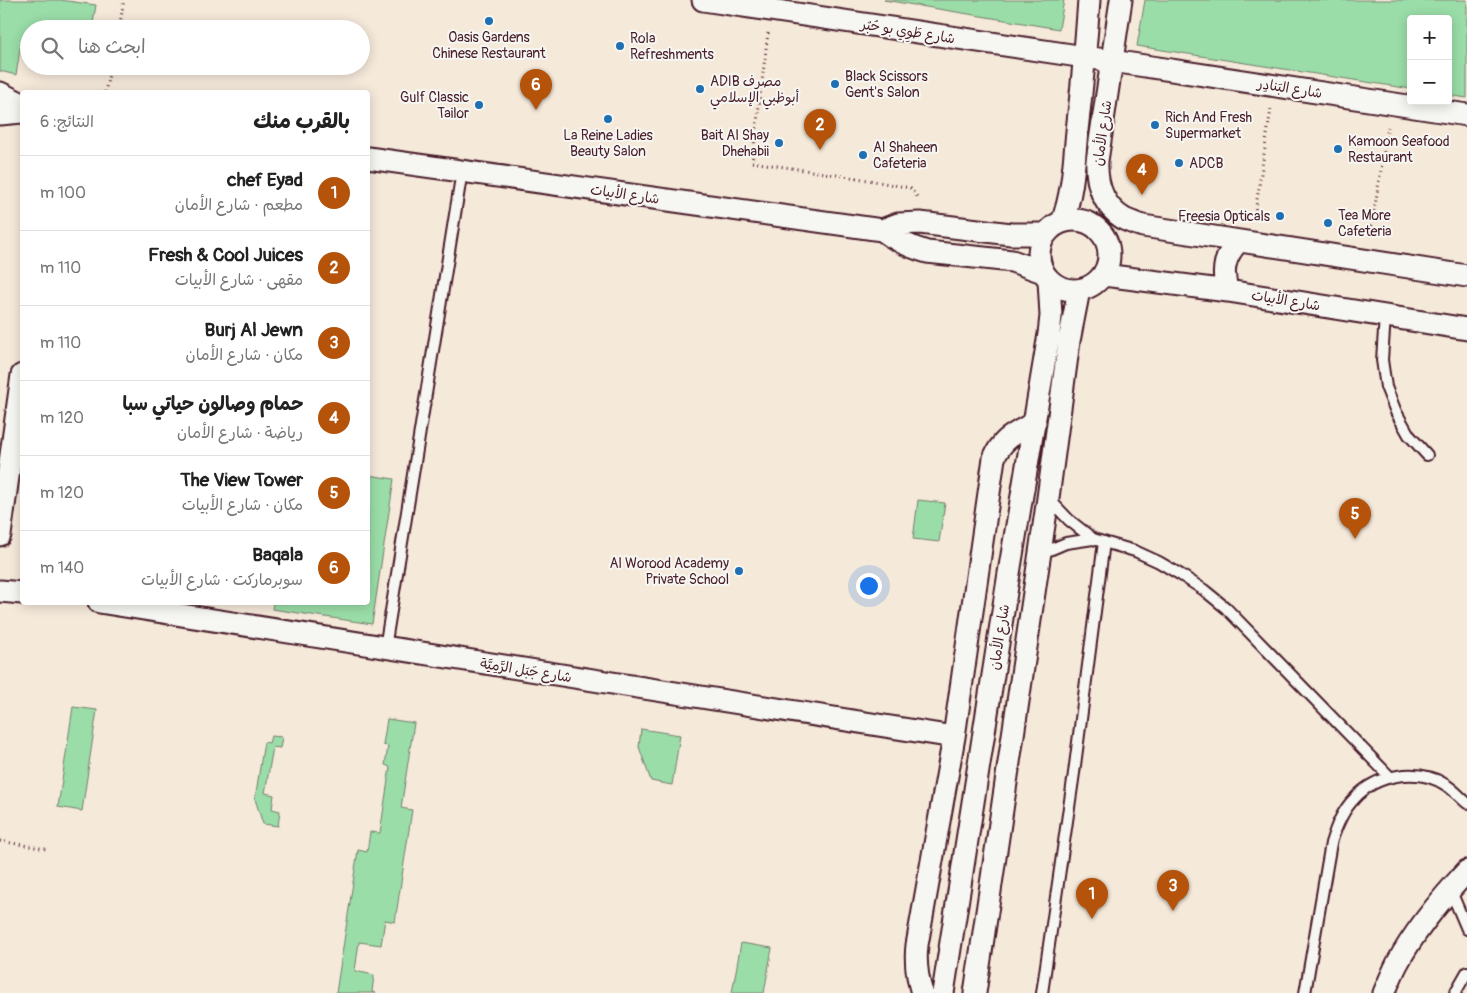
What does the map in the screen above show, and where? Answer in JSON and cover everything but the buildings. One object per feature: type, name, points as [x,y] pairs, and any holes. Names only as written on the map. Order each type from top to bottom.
[{"type":"street","name":"شارع طَوِي بو حُبُر","points":[[703,0],[1112,61]]},
{"type":"street","name":"شارع الأمان","points":[[1054,228],[1068,207],[1071,191],[1090,0]]},
{"type":"street","name":"شارع الأمان","points":[[1121,0],[1096,173],[1103,197],[1111,208],[1124,219],[1143,226],[1467,276]]},
{"type":"street","name":"شارع البَنادِر","points":[[1112,61],[1467,115]]},
{"type":"street","points":[[0,92],[20,103]]},
{"type":"street","points":[[0,114],[20,112]]},
{"type":"street","name":"شارع الأبيات","points":[[370,158],[882,230],[902,244],[927,252],[1012,261],[1046,276]]},
{"type":"street","points":[[1072,220],[1090,224],[1099,230],[1108,247],[1108,266],[1104,275],[1089,287],[1079,290],[1068,290],[1058,287],[1046,276],[1039,263],[1041,243],[1054,228],[1072,220]]},
{"type":"street","name":"شارع الأبيات","points":[[882,230],[898,224],[920,223],[1011,234],[1054,228]]},
{"type":"street","points":[[1228,291],[1225,283],[1224,264],[1232,248],[1244,242]]},
{"type":"street","name":"شارع الأبيات","points":[[1104,275],[1228,291],[1467,329]]},
{"type":"street","name":"شارع الأمان","points":[[943,993],[1010,567],[1049,334],[1051,298],[1046,276]]},
{"type":"street","name":"شارع الأمان","points":[[975,993],[1048,498],[1068,340],[1079,290]]},
{"type":"street","points":[[0,535],[20,390]]},
{"type":"street","points":[[922,993],[917,972],[917,945],[954,737],[994,458],[1005,440],[1035,422]]},
{"type":"street","points":[[1010,567],[1038,563]]},
{"type":"street","points":[[0,591],[20,593]]},
{"type":"street","name":"شارع جَبَل الرَّمِيَّة","points":[[118,605],[954,737]]},
{"type":"street","points":[[1384,993],[1397,964],[1422,925],[1467,870]]},
{"type":"lane","points":[[385,648],[462,172]]},
{"type":"lane","points":[[1385,316],[1382,360],[1386,387],[1396,412],[1409,435],[1427,455]]},
{"type":"lane","points":[[1048,498],[1068,520],[1098,540],[1159,562],[1204,590],[1226,608],[1390,777]]},
{"type":"lane","points":[[1038,563],[1066,544],[1098,540]]},
{"type":"lane","points":[[1042,993],[1074,773],[1098,540]]},
{"type":"lane","points":[[1305,993],[1331,843],[1334,831],[1353,799],[1364,789],[1376,782],[1390,777],[1405,775],[1434,779],[1447,786],[1467,803]]},
{"type":"lane","points":[[1450,889],[1467,930]]},
{"type":"lane","points":[[1455,993],[1467,972]]},
{"type":"path","points":[[120,20],[124,0]]},
{"type":"path","points":[[770,10],[752,162],[910,188],[922,203]]},
{"type":"path","points":[[105,90],[109,75]]},
{"type":"path","points":[[1244,242],[1275,86]]},
{"type":"path","points":[[1366,260],[1392,104]]},
{"type":"path","points":[[0,841],[46,849]]},
{"type":"green space","points":[[0,0],[60,0],[96,5],[94,20],[20,20],[20,49],[16,75],[0,71]]},
{"type":"green space","points":[[884,0],[1064,0],[1059,29]]},
{"type":"green space","points":[[1145,0],[1467,0],[1467,98],[1452,96],[1452,15],[1407,15],[1407,88],[1137,46]]},
{"type":"green space","points":[[370,475],[394,479],[372,624],[272,609],[273,605],[370,605]]},
{"type":"green space","points":[[918,500],[945,503],[939,542],[913,539]]},
{"type":"green space","points":[[73,707],[97,710],[82,811],[58,807]]},
{"type":"green space","points":[[387,719],[414,723],[401,808],[412,810],[395,922],[385,920],[381,945],[359,942],[355,971],[374,975],[372,992],[376,993],[336,993],[358,850],[367,852],[370,832],[380,833],[390,767],[385,765],[388,746],[383,745]]},
{"type":"green space","points":[[641,729],[680,735],[672,785],[651,781],[639,747]]},
{"type":"green space","points":[[271,736],[282,737],[280,748],[273,747],[265,793],[274,795],[272,809],[280,811],[278,826],[263,824],[255,799],[264,742],[269,743]]},
{"type":"green space","points":[[741,943],[772,948],[764,993],[732,993]]},
{"type":"place","name":"Oasis Gardens Chinese Restaurant","points":[[489,21]]},
{"type":"place","name":"Rola Refreshments","points":[[620,46]]},
{"type":"place","name":"Black Scissors Gent's Salon","points":[[835,84]]},
{"type":"place","name":"ADIB مصرف أبوظبي الإسلامي","points":[[700,89]]},
{"type":"place","name":"Gulf Classic Tailor","points":[[479,105]]},
{"type":"place","name":"Baqala","points":[[536,110]]},
{"type":"place","name":"La Reine Ladies Beauty Salon","points":[[608,119]]},
{"type":"place","name":"Rich And Fresh Supermarket","points":[[1155,125]]},
{"type":"place","name":"Bait Al Shay Dhehabii","points":[[779,143]]},
{"type":"place","name":"Kamoon Seafood Restaurant","points":[[1338,149]]},
{"type":"place","name":"Fresh & Cool Juices","points":[[820,150]]},
{"type":"place","name":"Al Shaheen Cafeteria","points":[[863,155]]},
{"type":"place","name":"ADCB","points":[[1179,163]]},
{"type":"place","name":"حمام وصالون حياتي سبا","points":[[1142,195]]},
{"type":"place","name":"Freesia Opticals","points":[[1280,216]]},
{"type":"place","name":"Tea More Cafeteria","points":[[1328,223]]},
{"type":"place","name":"The View Tower","points":[[1355,539]]},
{"type":"place","name":"Al Worood Academy Private School","points":[[739,571]]},
{"type":"place","name":"Burj Al Jewn","points":[[1173,911]]},
{"type":"place","name":"chef Eyad","points":[[1092,919]]}]
